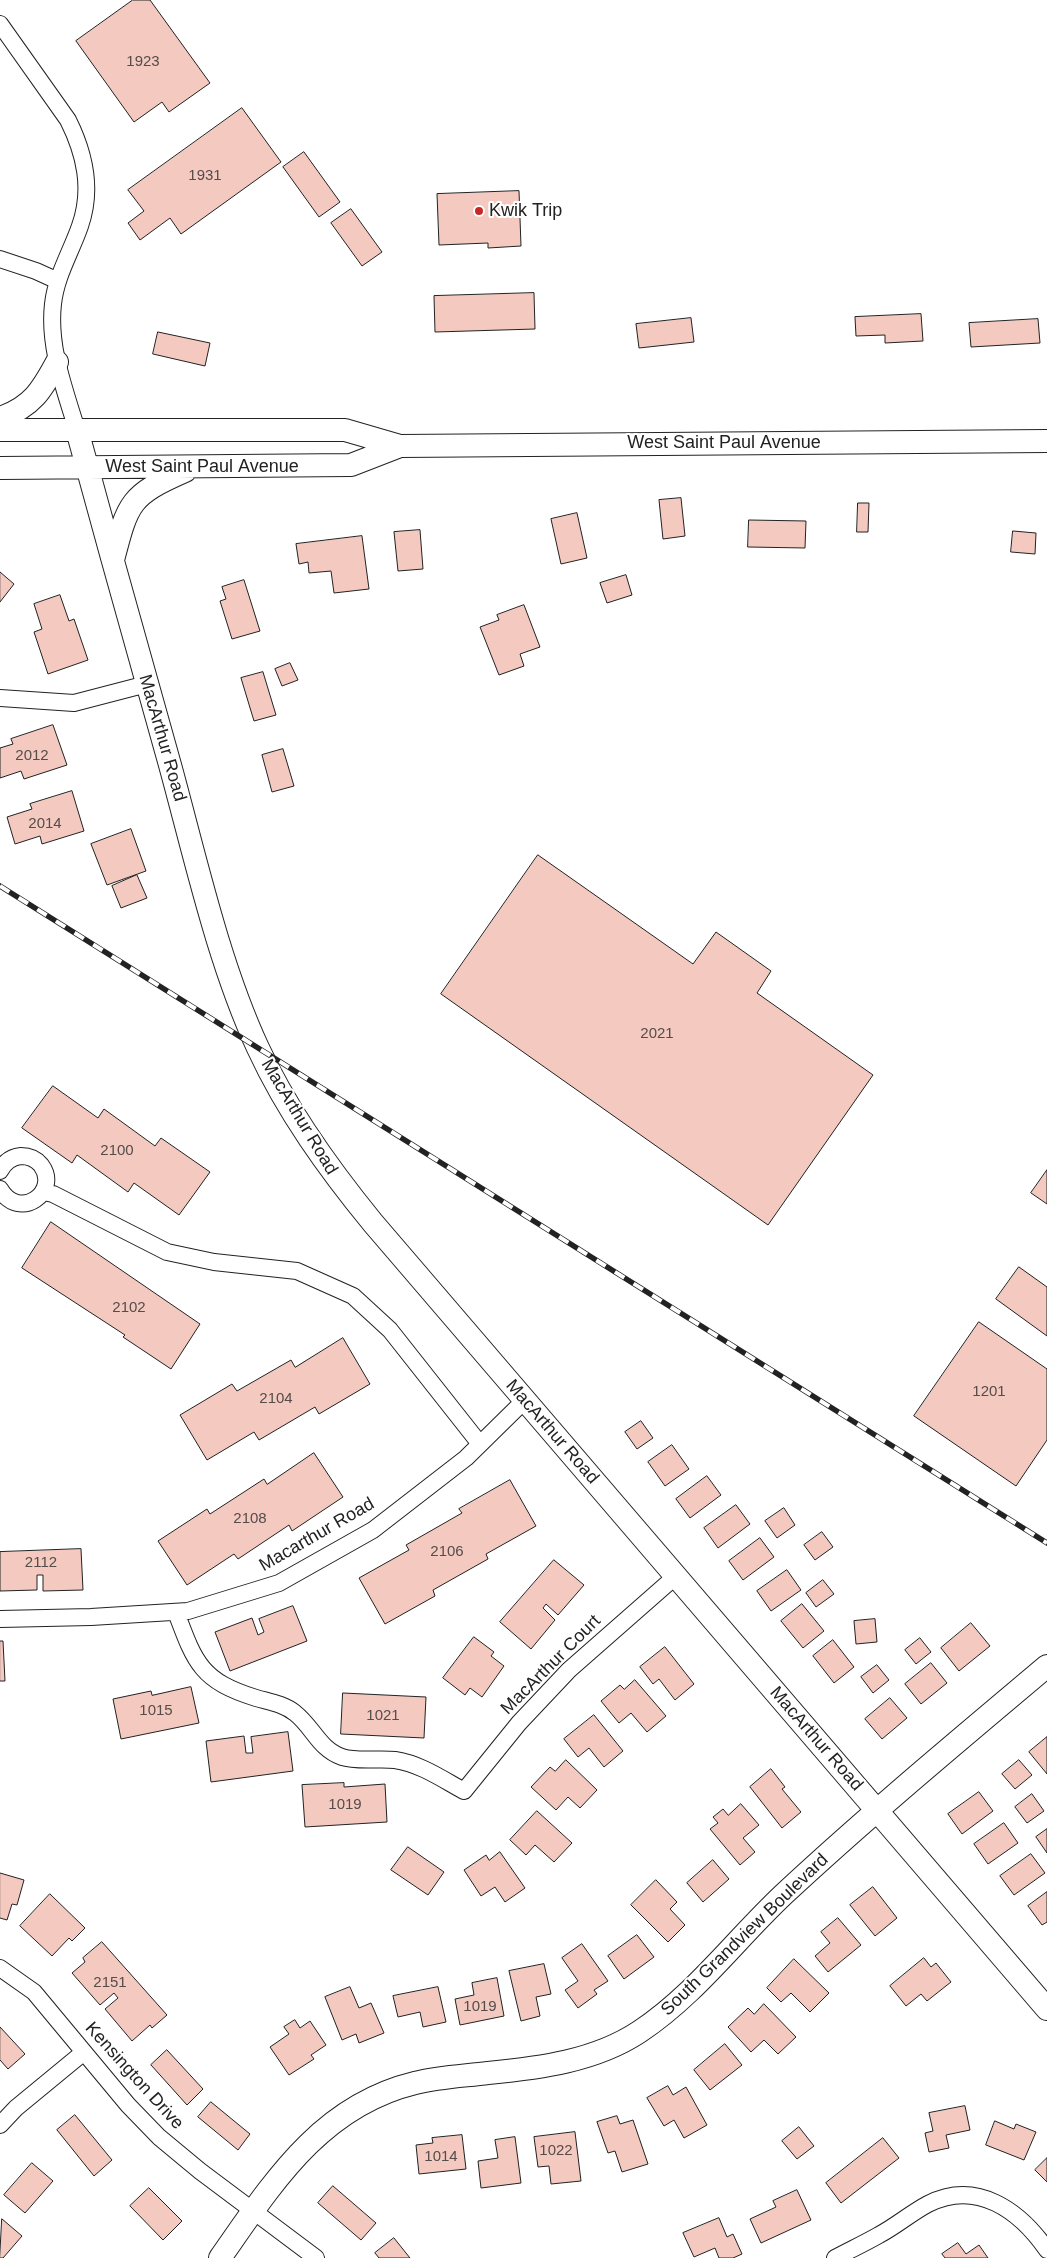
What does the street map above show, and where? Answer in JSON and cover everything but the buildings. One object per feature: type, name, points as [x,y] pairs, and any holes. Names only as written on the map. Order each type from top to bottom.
[{"type":"street","name":"MacArthur Road","points":[[0,24],[68,120],[83,157],[87,193],[84,210],[58,281],[53,304],[52,333],[57,362],[147,684],[239,1002],[275,1081],[333,1174],[1047,2008]]},
{"type":"street","points":[[0,259],[36,270],[58,281]]},
{"type":"street","points":[[0,418],[18,412],[32,401],[47,381],[57,362]]},
{"type":"street","name":"West Saint Paul Avenue","points":[[0,430],[345,430],[400,446],[1047,441]]},
{"type":"street","name":"West Saint Paul Avenue","points":[[0,468],[351,465],[400,446]]},
{"type":"street","points":[[113,561],[122,524],[133,503],[153,485],[195,467]]},
{"type":"street","points":[[0,698],[74,703],[147,684]]},
{"type":"street","points":[[0,1171],[8,1160],[16,1157],[32,1158],[39,1162],[46,1176],[43,1192],[32,1202],[17,1204],[9,1200],[0,1189]]},
{"type":"street","points":[[43,1192],[53,1194],[167,1252],[214,1262],[297,1271],[353,1296],[390,1330],[480,1444]]},
{"type":"street","name":"Macarthur Road","points":[[0,1619],[92,1617],[188,1611],[279,1583],[373,1530],[466,1458],[525,1400]]},
{"type":"street","name":"MacArthur Court","points":[[176,1612],[190,1650],[202,1668],[218,1683],[256,1698],[283,1705],[296,1713],[322,1746],[342,1757],[395,1760],[416,1764],[464,1791],[519,1723],[569,1670],[676,1576]]},
{"type":"street","name":"South Grandview Boulevard","points":[[220,2258],[287,2166],[312,2139],[339,2118],[375,2097],[431,2080],[542,2066],[583,2057],[636,2034],[680,2001],[783,1895],[1047,1666]]},
{"type":"street","name":"Kensington Drive","points":[[0,1968],[34,1992],[159,2137],[316,2258]]},
{"type":"street","points":[[0,2124],[16,2108],[84,2052]]},
{"type":"street","points":[[835,2258],[880,2235],[928,2204],[963,2196],[984,2198],[1016,2214],[1047,2250]]},
{"type":"railway","points":[[0,886],[1047,1543]]},
{"type":"place","name":"Kwik Trip","points":[[479,211]]}]
